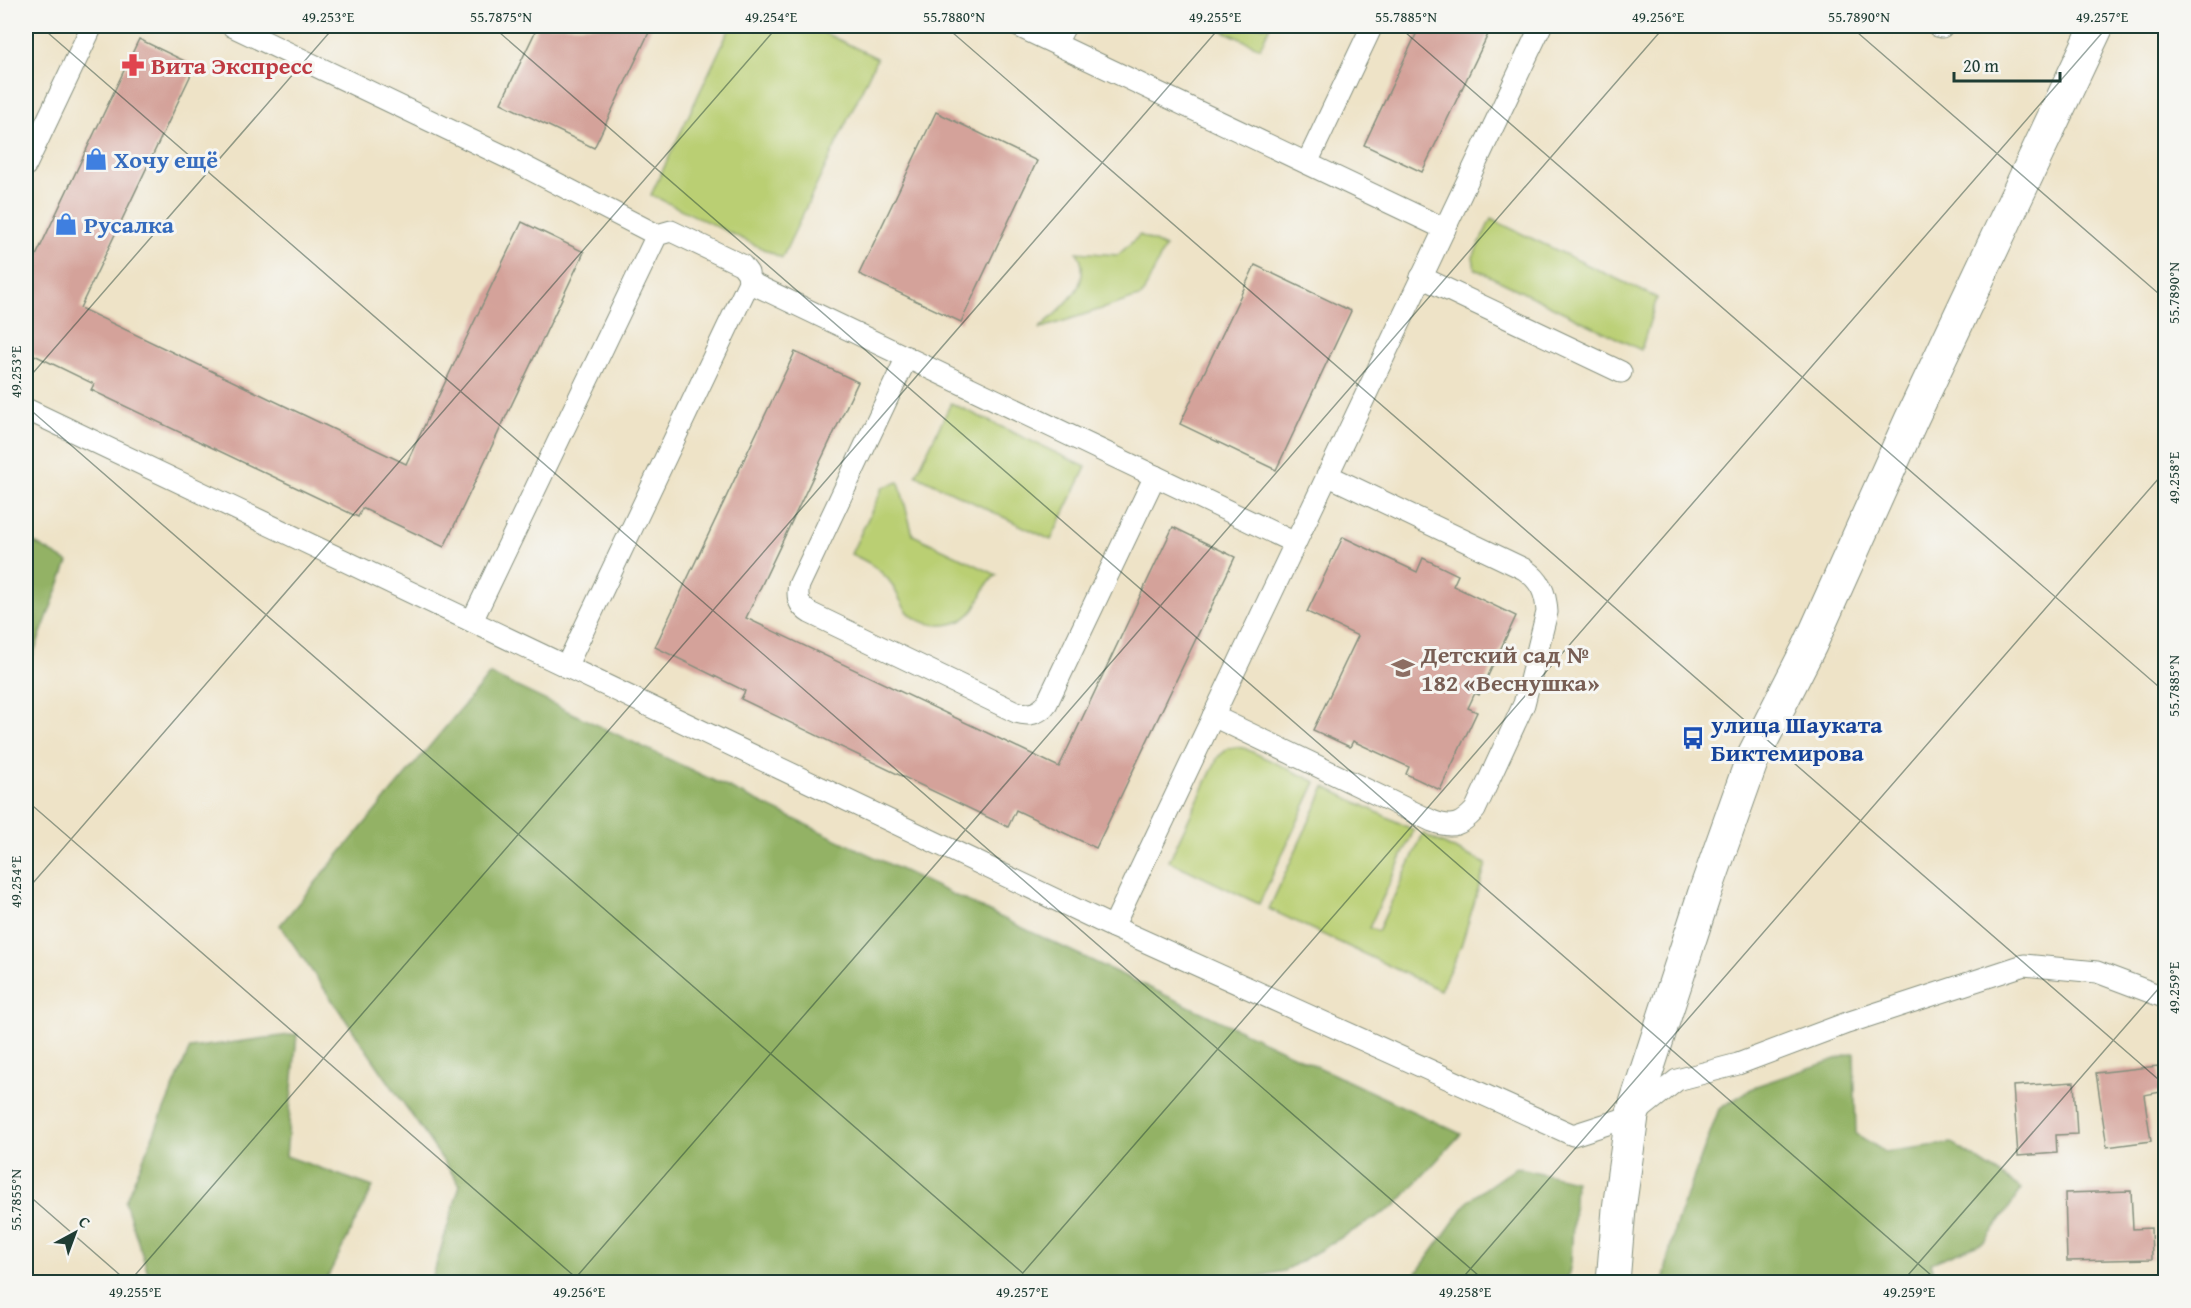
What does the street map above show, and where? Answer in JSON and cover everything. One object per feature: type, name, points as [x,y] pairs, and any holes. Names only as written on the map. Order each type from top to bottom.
[{"type":"street","points":[[1613,1282],[1619,1209],[1632,1116],[1704,895],[1753,757],[1810,645],[1911,420],[2097,26]]},
{"type":"lane","points":[[26,165],[92,26]]},
{"type":"lane","points":[[232,26],[506,157],[657,235],[671,231],[742,265],[748,273],[749,282],[567,667]]},
{"type":"lane","points":[[1018,26],[1061,34],[1307,163],[1445,229]]},
{"type":"lane","points":[[1307,163],[1372,26]]},
{"type":"lane","points":[[1113,927],[1541,26]]},
{"type":"lane","points":[[472,621],[657,235]]},
{"type":"lane","points":[[1421,277],[1621,372]]},
{"type":"lane","points":[[749,282],[1296,543]]},
{"type":"lane","points":[[907,357],[797,593],[802,608],[810,613],[1016,712],[1030,714],[1043,708],[1155,476]]},
{"type":"lane","points":[[26,409],[1113,927],[1573,1135],[1632,1116],[1677,1080],[1738,1064],[1847,1023],[2024,965],[2097,972],[2166,998]]},
{"type":"lane","points":[[1213,716],[1444,826],[1464,821],[1475,810],[1515,727],[1524,704],[1547,612],[1546,597],[1535,577],[1524,569],[1327,475]]},
{"type":"green space","points":[[731,26],[810,26],[877,58],[782,258],[651,195]]},
{"type":"green space","points":[[1213,26],[1270,26],[1260,48]]},
{"type":"green space","points":[[1491,219],[1657,298],[1641,350],[1475,269],[1473,257]]},
{"type":"green space","points":[[1140,235],[1165,247],[1142,296],[1039,329],[1065,304],[1079,285],[1082,264],[1077,252],[1118,255]]},
{"type":"green space","points":[[951,403],[1086,467],[1051,540],[916,475]]},
{"type":"green space","points":[[899,482],[913,535],[997,575],[987,585],[973,611],[960,621],[940,625],[926,623],[913,617],[882,573],[851,554],[883,487]]},
{"type":"green space","points":[[26,538],[68,562],[26,673]]},
{"type":"green space","points":[[490,674],[1461,1134],[1394,1207],[1284,1271],[1231,1282],[431,1282],[460,1185],[280,925]]},
{"type":"green space","points":[[1229,748],[1244,748],[1316,782],[1259,904],[1169,861],[1218,757]]},
{"type":"green space","points":[[1325,787],[1414,830],[1369,928],[1378,931],[1423,834],[1486,864],[1461,946],[1440,990],[1269,909]]},
{"type":"green space","points":[[297,1034],[286,1156],[373,1187],[325,1282],[151,1282],[125,1202],[190,1048]]},
{"type":"green space","points":[[1854,1053],[1856,1134],[1885,1152],[1952,1143],[2022,1189],[1986,1241],[1931,1263],[1937,1282],[1663,1282],[1675,1227],[1719,1109],[1756,1086]]},
{"type":"green space","points":[[1516,1167],[1575,1181],[1571,1263],[1567,1282],[1410,1282],[1469,1200]]},
{"type":"building","points":[[538,26],[652,26],[594,148],[501,103]]},
{"type":"building","points":[[1420,26],[1492,26],[1422,172],[1364,145]]},
{"type":"building","points":[[139,39],[195,66],[80,308],[406,464],[522,222],[584,252],[444,547],[362,508],[358,517],[91,390],[94,384],[26,351],[26,277]]},
{"type":"building","points":[[936,112],[1037,161],[961,322],[859,274]]},
{"type":"building","points":[[1255,265],[1351,311],[1276,470],[1180,424]]},
{"type":"building","points":[[795,352],[858,382],[746,618],[1059,767],[1173,527],[1235,557],[1096,848],[1016,810],[1008,827],[741,699],[745,691],[655,647]]},
{"type":"building","points":[[1343,537],[1417,572],[1423,558],[1458,575],[1453,586],[1516,616],[1479,695],[1475,693],[1468,708],[1477,712],[1440,790],[1406,774],[1409,767],[1353,741],[1350,747],[1313,730],[1358,636],[1307,612]]},
{"type":"building","points":[[2158,1066],[2161,1092],[2144,1095],[2151,1141],[2107,1147],[2096,1073]]},
{"type":"building","points":[[2074,1082],[2077,1134],[2056,1135],[2057,1153],[2018,1156],[2013,1086]]},
{"type":"building","points":[[2131,1191],[2133,1229],[2151,1228],[2152,1259],[2067,1261],[2065,1193]]},
{"type":"place","name":"Вита Экспресс","points":[[133,65]]},
{"type":"place","name":"Хочу ещё","points":[[96,159]]},
{"type":"place","name":"Русалка","points":[[66,224]]},
{"type":"place","name":"Детский сад № 182 «Веснушка»","points":[[1403,668]]},
{"type":"place","name":"улица Шауката Биктемирова","points":[[1693,738]]}]
